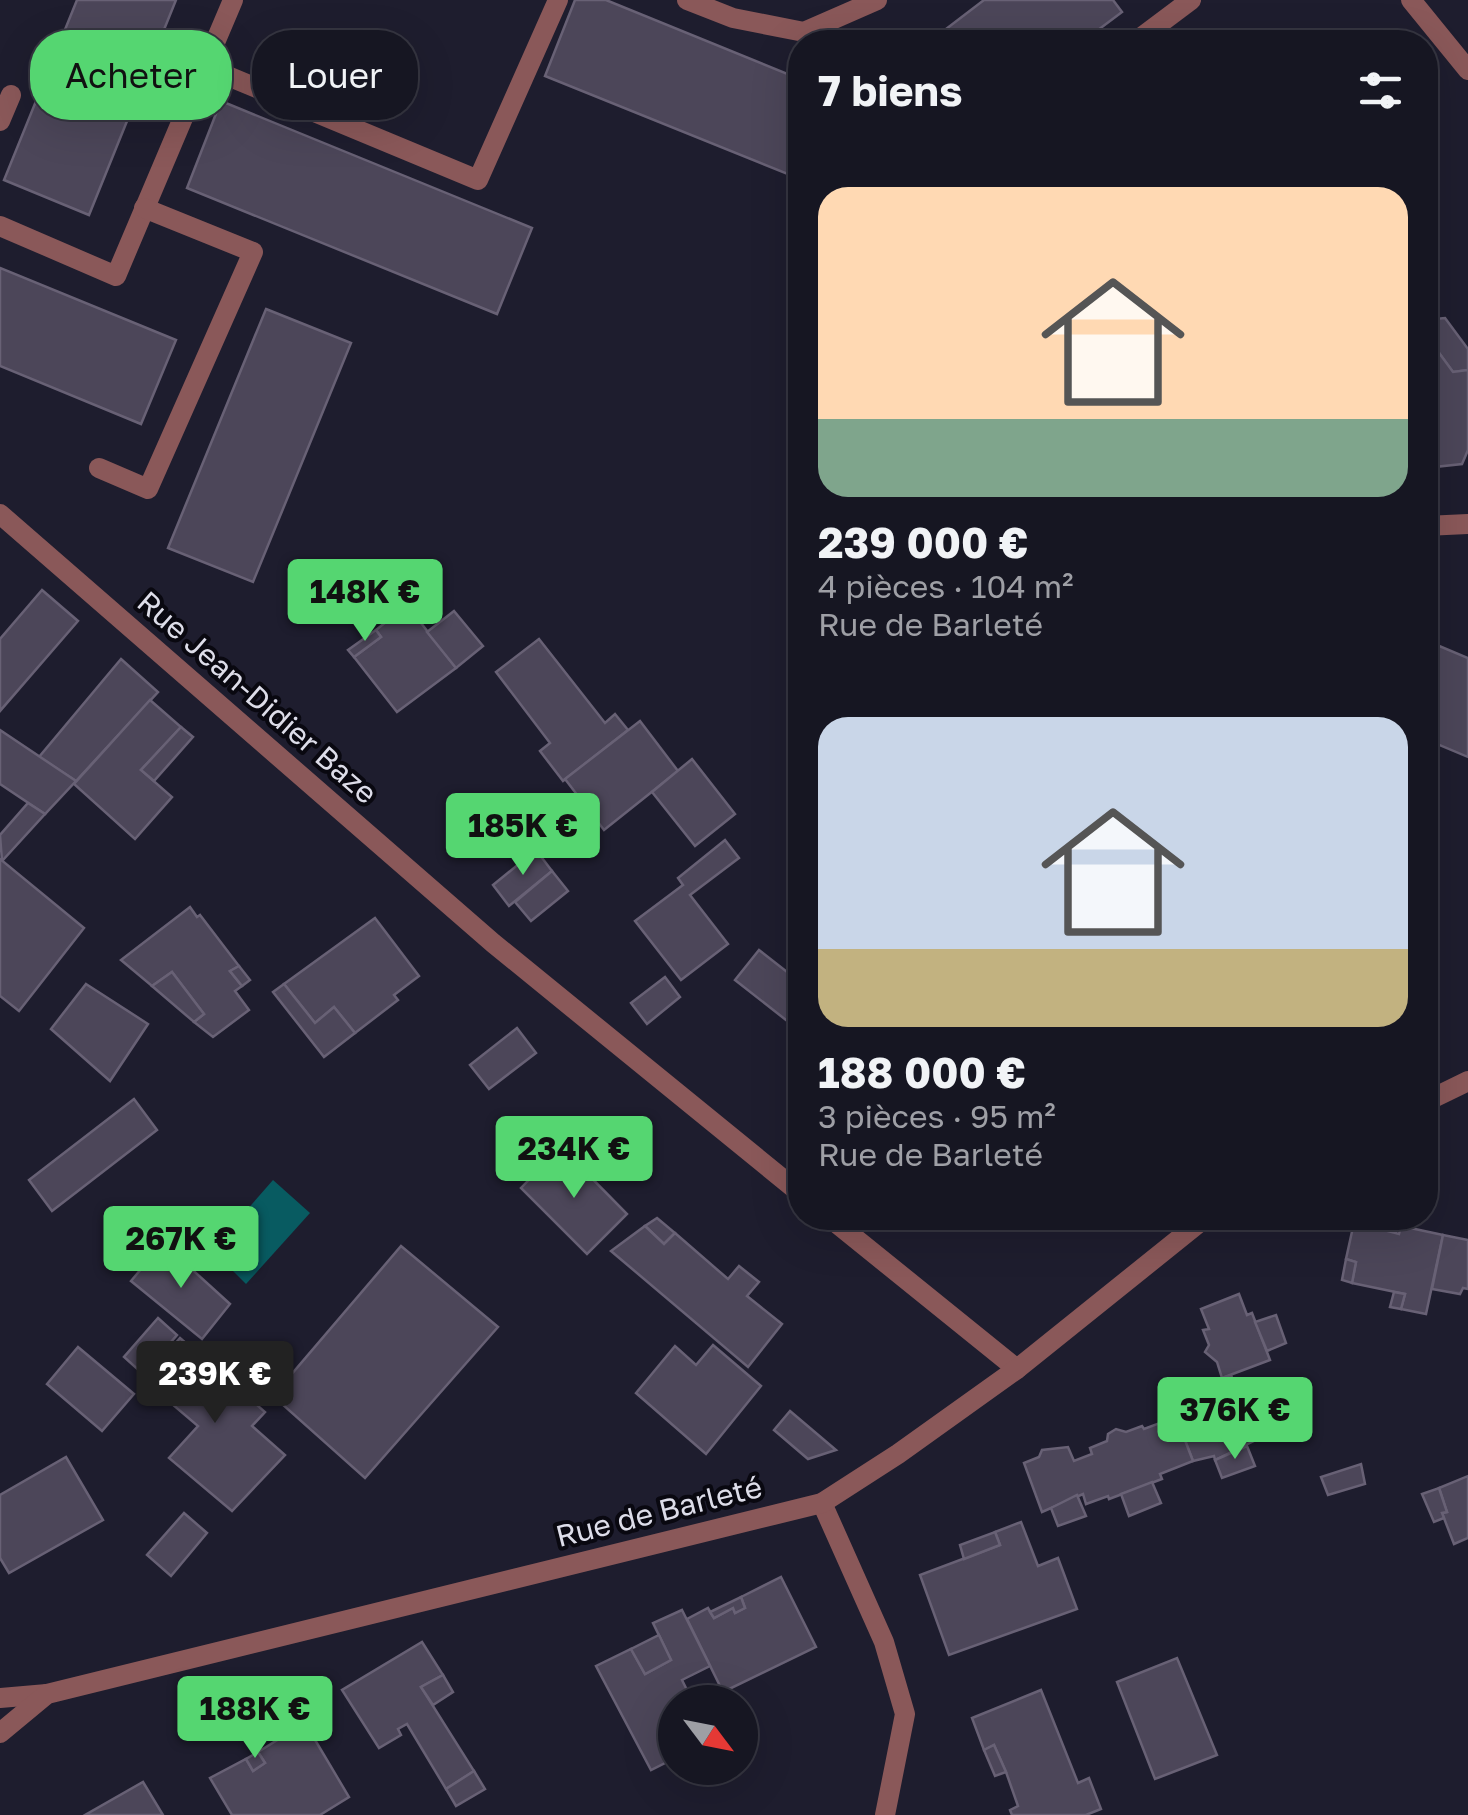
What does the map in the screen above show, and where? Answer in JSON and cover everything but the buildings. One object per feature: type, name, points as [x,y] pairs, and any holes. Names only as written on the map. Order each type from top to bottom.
[{"type":"street","points":[[221,30],[233,0]]},
{"type":"street","points":[[232,77],[478,180],[558,0]]},
{"type":"street","points":[[687,0],[733,18],[794,30]]},
{"type":"street","points":[[809,30],[877,0]]},
{"type":"street","points":[[1151,30],[1190,0]]},
{"type":"street","points":[[1411,0],[1435,30]]},
{"type":"street","points":[[1438,33],[1468,70]]},
{"type":"street","points":[[0,121],[11,94]]},
{"type":"street","points":[[0,226],[116,276],[182,120]]},
{"type":"street","points":[[99,468],[148,489],[253,252],[144,208]]},
{"type":"street","name":"Rue Jean-Didier Baze","points":[[0,514],[492,943],[788,1183]]},
{"type":"street","points":[[1438,525],[1468,524]]},
{"type":"street","points":[[1438,1096],[1468,1081]]},
{"type":"street","points":[[845,1230],[1017,1369]]},
{"type":"street","name":"Rue de Barleté","points":[[0,1698],[47,1694],[822,1503],[1017,1369],[1190,1230]]},
{"type":"street","points":[[822,1503],[884,1642],[905,1714],[885,1815]]},
{"type":"street","name":"Rue de Barleté","points":[[0,1733],[47,1694]]},
{"type":"shaded area","points":[[273,1180],[310,1213],[246,1284],[212,1250]]}]
